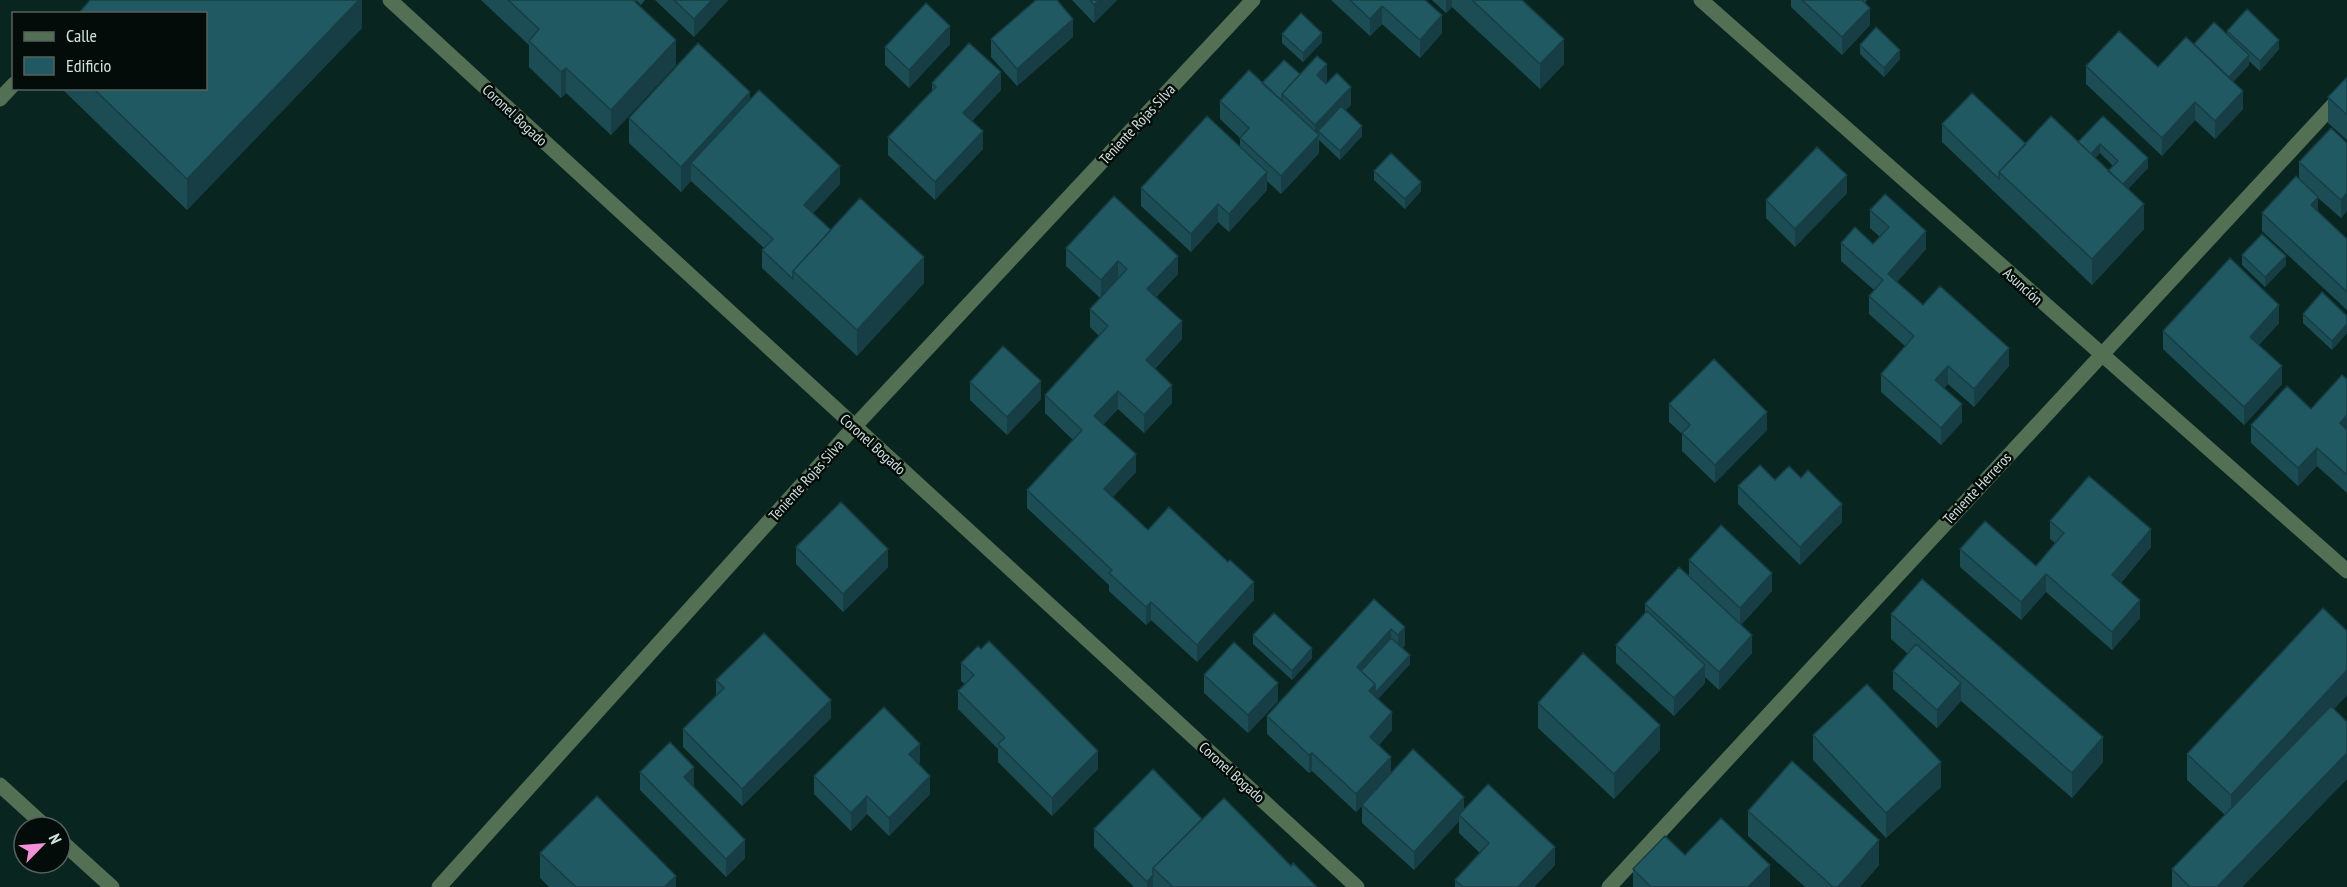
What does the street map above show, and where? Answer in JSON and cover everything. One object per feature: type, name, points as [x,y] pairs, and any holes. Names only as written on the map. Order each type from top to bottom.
[{"type":"street","name":"Coronel Bogado","points":[[390,0],[1358,887]]},
{"type":"street","name":"Teniente Rojas Silva","points":[[439,887],[854,427],[1253,0]]},
{"type":"street","name":"Asunción","points":[[1701,0],[2347,571]]},
{"type":"street","points":[[0,99],[12,86]]},
{"type":"street","name":"Teniente Herreros","points":[[1609,887],[2347,90]]},
{"type":"street","points":[[0,785],[33,815]]},
{"type":"street","points":[[72,851],[112,887]]},
{"type":"building","points":[[90,0],[359,0],[187,179],[95,90],[207,90],[207,12],[80,12]]},
{"type":"building","points":[[508,0],[633,0],[676,40],[611,110],[566,68],[561,72],[529,41],[539,29]]},
{"type":"building","points":[[674,0],[712,0],[694,19]]},
{"type":"building","points":[[1036,0],[1057,0],[1073,19],[1017,69],[991,39]]},
{"type":"building","points":[[1350,0],[1425,0],[1442,15],[1420,40],[1382,6],[1370,19]]},
{"type":"building","points":[[1472,0],[1522,0],[1564,39],[1540,64]]},
{"type":"building","points":[[1802,0],[1862,0],[1870,8],[1842,37]]},
{"type":"building","points":[[926,3],[950,26],[909,70],[885,47]]},
{"type":"building","points":[[2247,9],[2279,40],[2260,61],[2227,31]]},
{"type":"building","points":[[1301,13],[1322,33],[1303,53],[1282,34]]},
{"type":"building","points":[[2214,22],[2249,55],[2229,77],[2194,44]]},
{"type":"building","points":[[1876,27],[1900,50],[1884,68],[1860,45]]},
{"type":"building","points":[[2119,31],[2158,67],[2186,37],[2243,91],[2215,121],[2195,102],[2162,138],[2086,66]]},
{"type":"building","points":[[698,43],[750,92],[681,167],[629,118]]},
{"type":"building","points":[[969,43],[1001,72],[963,113],[983,131],[935,182],[888,137],[936,87],[932,83]]},
{"type":"building","points":[[1317,56],[1327,64],[1317,75],[1326,84],[1337,73],[1351,87],[1315,125],[1282,94]]},
{"type":"building","points":[[1284,60],[1300,74],[1282,94],[1282,101],[1262,83]]},
{"type":"building","points":[[1249,70],[1319,135],[1281,176],[1240,138],[1249,128],[1220,101]]},
{"type":"building","points":[[2347,77],[2347,115],[2328,97]]},
{"type":"building","points":[[759,90],[840,166],[804,205],[831,230],[793,271],[793,279],[762,250],[773,239],[691,163]]},
{"type":"building","points":[[1972,93],[2026,144],[1999,172],[1999,179],[1942,124]]},
{"type":"building","points":[[1341,106],[1362,126],[1340,151],[1318,131]]},
{"type":"building","points":[[1207,116],[1267,172],[1229,214],[1218,204],[1191,234],[1141,188]]},
{"type":"building","points":[[2051,116],[2144,204],[2092,259],[1999,172]]},
{"type":"building","points":[[2103,116],[2148,158],[2123,184],[2108,171],[2118,161],[2100,144],[2091,154],[2078,142]]},
{"type":"building","points":[[2331,128],[2347,143],[2347,193],[2341,200],[2299,162]]},
{"type":"building","points":[[1817,147],[1847,175],[1795,229],[1766,200]]},
{"type":"building","points":[[1391,153],[1421,182],[1405,199],[1374,171]]},
{"type":"building","points":[[2296,176],[2318,197],[2311,205],[2347,239],[2347,292],[2262,213]]},
{"type":"building","points":[[1885,194],[1926,231],[1888,274],[1923,305],[1940,286],[2009,348],[1974,389],[1948,366],[1935,380],[1962,404],[1941,428],[1881,374],[1914,336],[1869,296],[1883,280],[1841,243],[1855,227],[1873,244],[1889,227],[1870,210]]},
{"type":"building","points":[[1114,196],[1178,256],[1147,289],[1182,321],[1146,360],[1172,385],[1144,415],[1118,391],[1094,416],[1136,454],[1104,489],[1148,530],[1169,507],[1228,562],[1230,560],[1254,582],[1197,645],[1151,602],[1146,607],[1109,573],[1112,570],[1027,490],[1082,430],[1045,395],[1108,326],[1090,309],[1127,269],[1118,261],[1101,280],[1066,248]]},
{"type":"building","points":[[860,198],[924,257],[857,330],[793,271]]},
{"type":"building","points":[[2262,234],[2286,256],[2265,277],[2242,255]]},
{"type":"building","points":[[2230,258],[2279,305],[2250,337],[2282,366],[2244,407],[2163,331]]},
{"type":"building","points":[[2322,292],[2347,316],[2347,324],[2332,341],[2303,314]]},
{"type":"building","points":[[1003,346],[1041,381],[1007,417],[970,382]]},
{"type":"building","points":[[1714,359],[1767,412],[1715,465],[1682,433],[1690,425],[1669,404]]},
{"type":"building","points":[[2342,375],[2347,379],[2347,415],[2340,423],[2347,430],[2347,475],[2317,448],[2298,468],[2251,425],[2287,386],[2311,409]]},
{"type":"building","points":[[1760,465],[1775,480],[1789,466],[1801,478],[1808,470],[1842,504],[1800,547],[1738,486]]},
{"type":"building","points":[[2089,476],[2151,529],[2112,575],[2140,600],[2112,632],[2046,574],[2021,602],[1960,549],[1985,521],[2036,566],[2064,533],[2050,521]]},
{"type":"building","points":[[841,502],[888,549],[843,594],[796,547]]},
{"type":"building","points":[[1721,525],[1772,573],[1740,608],[1689,560]]},
{"type":"building","points":[[1679,567],[1752,635],[1719,672],[1645,604]]},
{"type":"building","points":[[1922,579],[2103,737],[2072,773],[1891,614]]},
{"type":"building","points":[[1374,599],[1405,627],[1398,635],[1391,629],[1357,667],[1375,684],[1369,691],[1392,712],[1370,737],[1391,757],[1356,794],[1312,753],[1309,755],[1267,716]]},
{"type":"building","points":[[2323,608],[2347,631],[2347,670],[2231,795],[2187,754]]},
{"type":"building","points":[[1647,611],[1705,665],[1674,698],[1616,645]]},
{"type":"building","points":[[1274,613],[1312,648],[1292,671],[1253,635]]},
{"type":"building","points":[[764,633],[831,700],[742,789],[683,729],[724,688],[716,680]]},
{"type":"building","points":[[1391,638],[1410,655],[1375,693],[1375,684],[1361,671]]},
{"type":"building","points":[[989,641],[1098,751],[1052,798],[998,744],[1005,738],[958,691],[974,675],[961,663],[978,646],[981,649]]},
{"type":"building","points":[[1234,642],[1278,683],[1248,715],[1204,675]]},
{"type":"building","points":[[1916,644],[1961,683],[1937,710],[1893,671]]},
{"type":"building","points":[[1583,653],[1660,725],[1614,774],[1538,703]]},
{"type":"building","points":[[1867,684],[1941,762],[1886,813],[1813,735]]},
{"type":"building","points":[[2331,706],[2347,722],[2347,753],[2217,887],[2190,887],[2172,869]]},
{"type":"building","points":[[884,707],[920,744],[909,754],[930,776],[889,818],[867,796],[851,813],[814,776]]},
{"type":"building","points":[[670,742],[694,767],[684,777],[745,840],[726,859],[640,772]]},
{"type":"building","points":[[1413,749],[1464,797],[1414,852],[1362,805]]},
{"type":"building","points":[[1792,761],[1879,840],[1838,887],[1833,887],[1748,811]]},
{"type":"building","points":[[1153,769],[1202,819],[1153,868],[1153,875],[1147,882],[1094,829]]},
{"type":"building","points":[[1488,784],[1555,847],[1518,887],[1463,887],[1455,880],[1489,843],[1459,815]]},
{"type":"building","points":[[597,796],[676,876],[664,887],[576,887],[540,853]]},
{"type":"building","points":[[1224,798],[1291,866],[1293,863],[1317,887],[1173,887],[1153,868]]},
{"type":"building","points":[[1721,818],[1770,865],[1748,887],[1651,887],[1633,869],[1665,836],[1685,855]]}]
